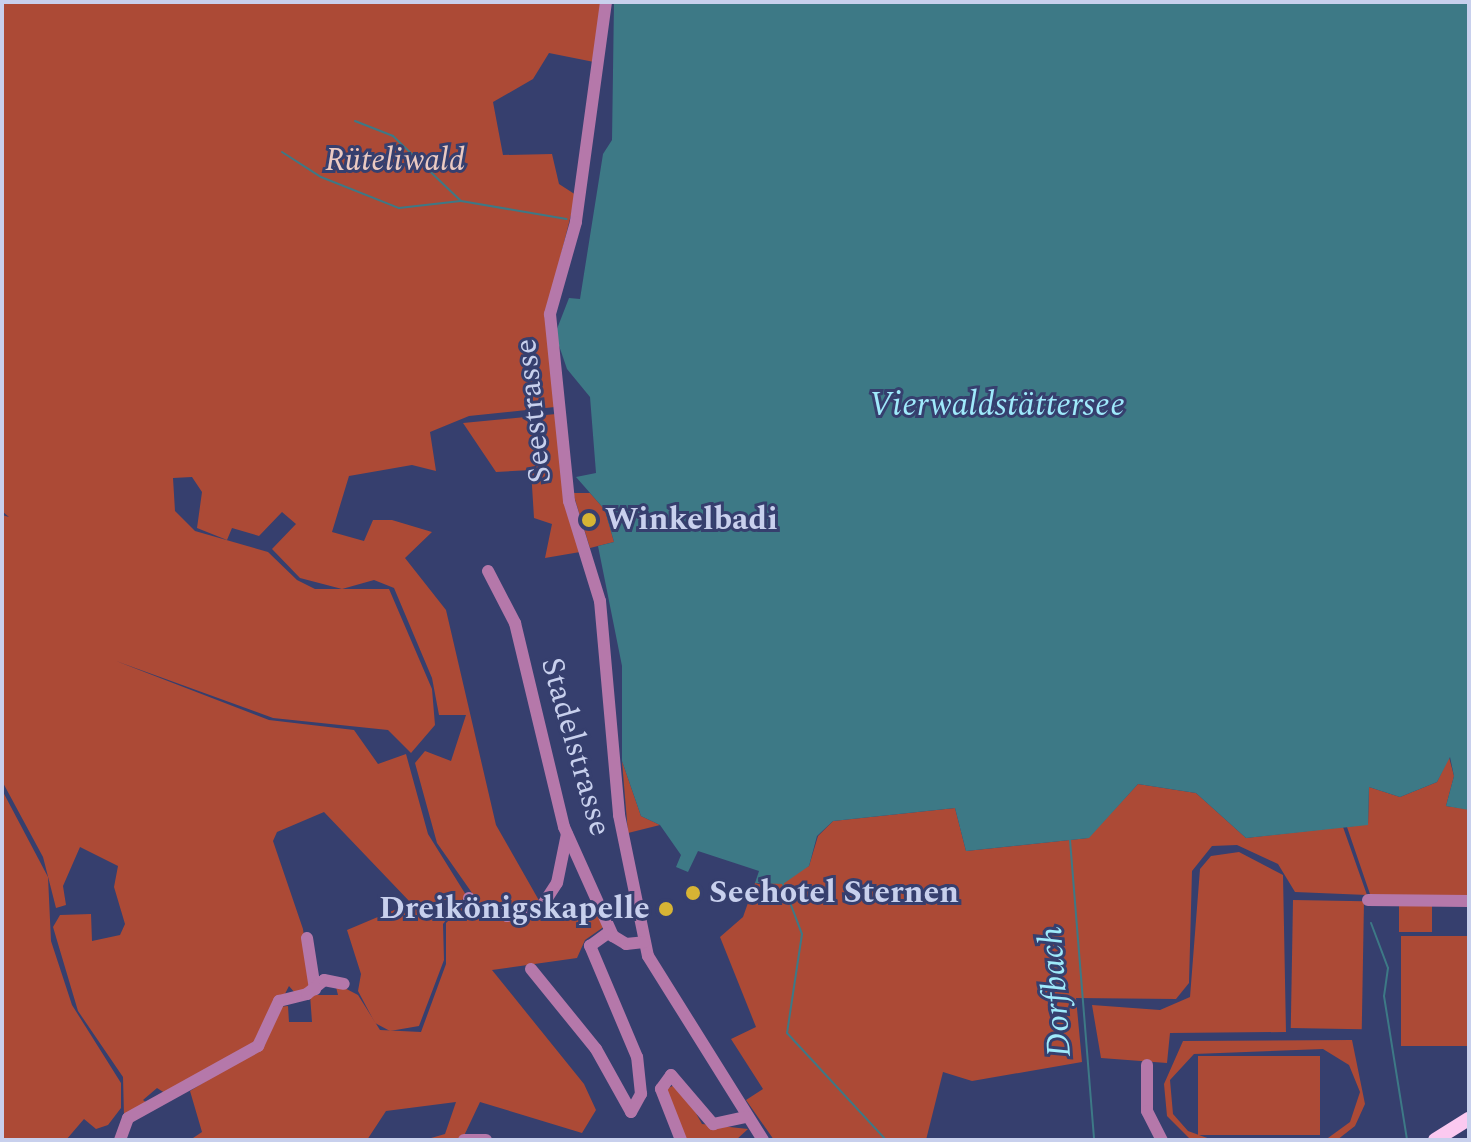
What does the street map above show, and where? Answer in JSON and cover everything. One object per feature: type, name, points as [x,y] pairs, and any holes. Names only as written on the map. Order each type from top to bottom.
[{"type":"main road","points":[[1435,1140],[1469,1119]]},
{"type":"street","name":"Seestrasse","points":[[606,2],[576,222],[550,314],[569,501],[602,615],[619,815],[644,942]]},
{"type":"street","name":"Stadelstrasse","points":[[488,571],[515,623],[567,834],[613,936]]},
{"type":"street","points":[[469,898],[474,907],[507,916],[542,906],[557,883],[567,834]]},
{"type":"street","points":[[1368,900],[1469,901]]},
{"type":"street","points":[[531,969],[596,1049],[631,1112],[641,1094],[637,1057],[590,946],[597,935],[644,942],[652,969],[763,1140]]},
{"type":"street","points":[[307,938],[315,989]]},
{"type":"street","points":[[120,1140],[128,1118],[258,1046],[279,1001],[315,989],[324,980],[344,984]]},
{"type":"street","points":[[1147,1065],[1147,1111],[1162,1140]]},
{"type":"street","points":[[681,1140],[661,1089],[671,1075],[713,1124],[746,1117]]},
{"type":"street","points":[[464,1140],[486,1140]]},
{"type":"green space","name":"Rüteliwald","points":[[2,2],[601,2],[594,62],[549,53],[533,79],[493,102],[503,155],[552,154],[559,184],[576,195],[546,314],[555,407],[469,416],[430,432],[436,471],[412,465],[349,476],[332,532],[364,541],[373,520],[392,520],[432,532],[405,558],[446,610],[496,825],[541,904],[484,910],[437,843],[415,763],[425,751],[451,761],[466,715],[439,715],[432,678],[394,588],[374,580],[342,589],[389,589],[432,689],[435,725],[411,753],[388,730],[273,718],[116,661],[269,720],[354,730],[378,764],[406,754],[428,834],[466,895],[443,924],[444,960],[419,1026],[390,1031],[375,1023],[358,991],[361,974],[347,930],[411,903],[324,812],[277,832],[273,841],[303,929],[311,987],[295,993],[289,986],[261,1041],[171,1097],[157,1088],[143,1100],[148,1104],[124,1116],[123,1077],[78,1011],[53,927],[60,915],[91,914],[92,941],[120,935],[125,924],[114,887],[118,866],[80,847],[63,886],[66,905],[56,908],[43,857],[2,781],[2,515],[9,517],[2,511]],"holes":[[[192,477],[202,492],[197,528],[227,540],[232,528],[259,536],[282,512],[296,524],[272,549],[300,578],[342,589],[315,589],[297,580],[268,552],[195,531],[175,511],[173,478]]]},
{"type":"green space","points":[[556,414],[580,552],[545,558],[552,524],[534,518],[531,470],[496,472],[463,423]]},
{"type":"green space","points":[[573,493],[590,493],[605,510],[614,542],[590,548]]},
{"type":"green space","points":[[1449,757],[1454,776],[1446,806],[1468,809],[1467,895],[1371,897],[1347,827],[1368,824],[1369,787],[1400,797],[1437,782]]},
{"type":"green space","points":[[622,761],[641,816],[660,825],[628,833]]},
{"type":"green space","points":[[1138,784],[1196,793],[1246,838],[1343,827],[1367,895],[1295,892],[1278,864],[1237,845],[1212,846],[1192,871],[1189,983],[1176,999],[1076,998],[1082,1062],[972,1081],[943,1072],[926,1140],[774,1140],[746,1100],[763,1089],[731,1039],[756,1027],[720,937],[743,917],[755,883],[767,886],[809,866],[818,836],[833,821],[955,808],[966,851],[1088,838]]},
{"type":"green space","points":[[2,790],[48,877],[51,941],[72,1005],[121,1083],[121,1108],[108,1125],[96,1129],[84,1119],[66,1140],[2,1140]]},
{"type":"green space","points":[[1239,852],[1283,875],[1286,1032],[1170,1033],[1167,1063],[1101,1058],[1092,1005],[1160,1010],[1190,997],[1200,869],[1211,856]]},
{"type":"green space","points":[[470,900],[533,921],[555,914],[578,920],[592,907],[601,914],[605,926],[585,940],[577,958],[492,970],[584,1084],[596,1110],[582,1133],[480,1102],[462,1140],[424,1140],[445,1134],[456,1102],[386,1111],[367,1140],[190,1140],[202,1132],[190,1091],[259,1048],[279,1007],[288,1006],[289,1022],[312,1022],[310,995],[338,995],[335,983],[358,995],[380,1030],[421,1032],[446,964],[446,923]]},
{"type":"green space","points":[[1293,900],[1364,901],[1362,1029],[1291,1028]]},
{"type":"green space","points":[[1399,902],[1432,902],[1432,932],[1399,932]]},
{"type":"green space","points":[[1401,936],[1467,936],[1467,1046],[1401,1046]]},
{"type":"green space","points":[[1352,1040],[1365,1104],[1355,1126],[1337,1140],[1191,1140],[1167,1116],[1164,1084],[1183,1041]],"holes":[[[1323,1049],[1349,1065],[1360,1092],[1350,1122],[1328,1138],[1210,1139],[1188,1131],[1173,1114],[1170,1080],[1194,1054]]]},
{"type":"green space","points":[[1198,1056],[1320,1056],[1320,1135],[1198,1135]]},
{"type":"green space","points":[[679,1083],[702,1124],[748,1129],[736,1140],[686,1140],[666,1089]]},
{"type":"water","name":"Vierwaldstättersee","points":[[614,2],[1469,2],[1469,810],[1446,806],[1454,776],[1450,757],[1437,782],[1400,797],[1369,787],[1368,825],[1246,838],[1196,793],[1138,784],[1089,838],[966,851],[955,808],[833,821],[817,836],[809,866],[783,884],[755,883],[759,871],[698,851],[688,872],[676,867],[681,855],[660,825],[641,816],[622,761],[622,666],[598,546],[614,542],[605,510],[576,477],[596,473],[590,397],[567,369],[555,334],[569,298],[580,299],[603,154],[612,140]]},
{"type":"waterway","points":[[355,121],[393,136],[461,201]]},
{"type":"waterway","points":[[282,152],[321,177],[399,208],[461,201],[566,219]]},
{"type":"waterway","name":"Dorfbach","points":[[1070,840],[1094,1140]]},
{"type":"waterway","points":[[783,884],[802,934],[787,1033],[886,1140]]},
{"type":"waterway","points":[[1371,923],[1388,968],[1384,996],[1407,1140]]},
{"type":"place","name":"Winkelbadi","points":[[589,520]]},
{"type":"place","name":"Seehotel Sternen","points":[[693,893]]},
{"type":"place","name":"Dreikönigskapelle","points":[[666,909]]}]
